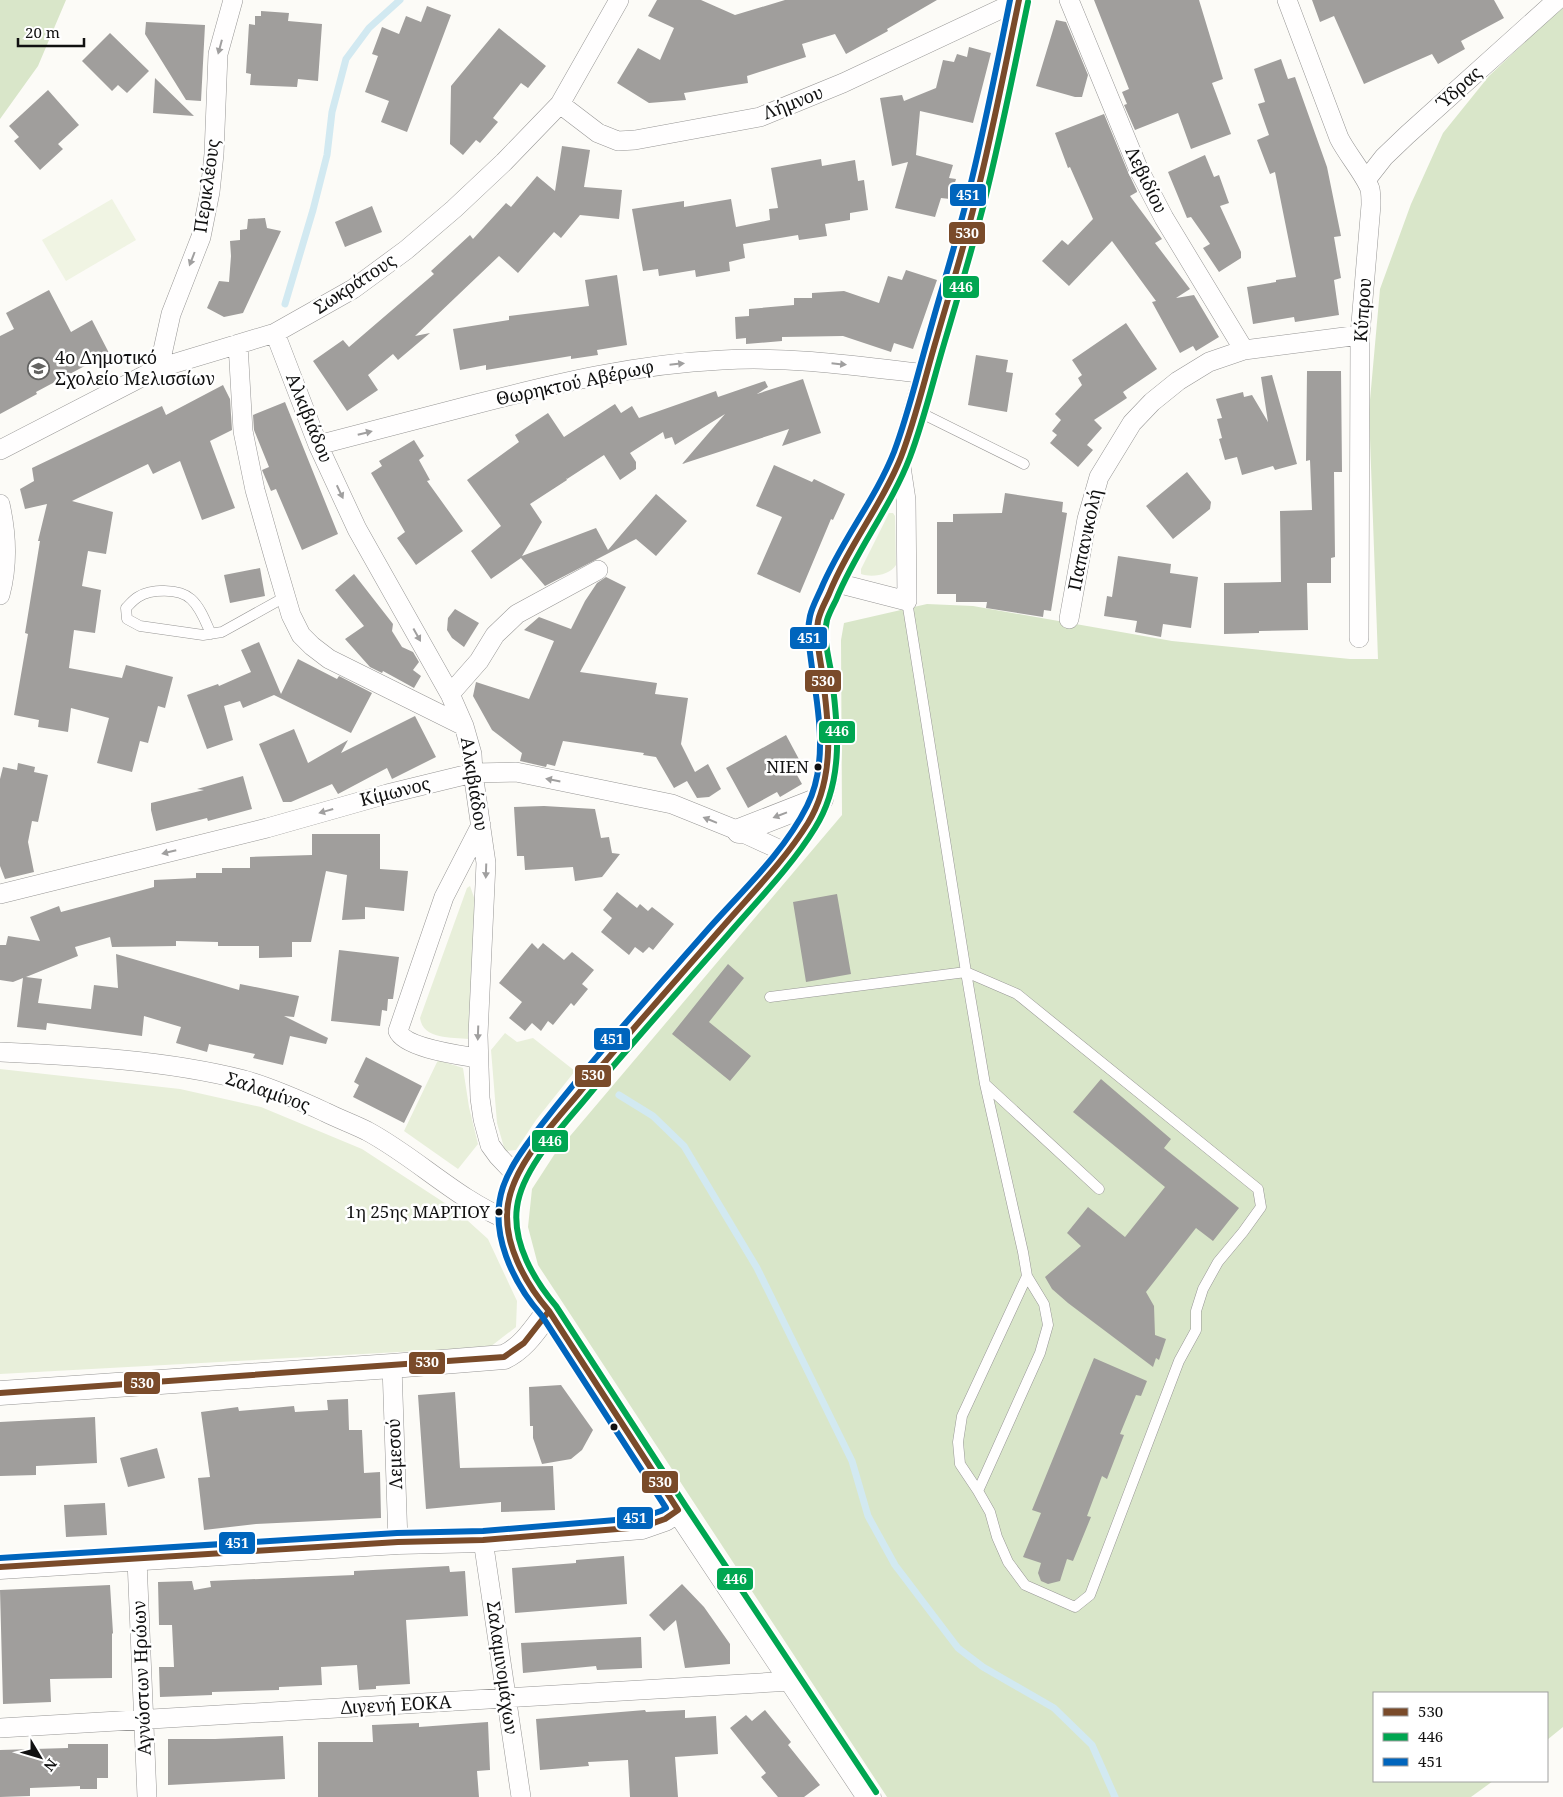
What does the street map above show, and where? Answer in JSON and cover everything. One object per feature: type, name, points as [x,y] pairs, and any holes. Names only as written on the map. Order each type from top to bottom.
[{"type":"street","name":"Περικλέους","points":[[159,368],[171,314],[203,228],[210,192],[214,154],[218,54],[233,0]]},
{"type":"street","name":"Σωκράτους","points":[[0,450],[159,368],[276,333],[353,289],[406,250],[482,182],[560,104],[619,0]]},
{"type":"street","name":"Λήμνου","points":[[560,104],[598,133],[618,141],[635,140],[760,117],[843,83],[1020,0]]},
{"type":"street","points":[[870,1797],[678,1510],[549,1311],[540,1302],[524,1277],[513,1248],[508,1220],[508,1204],[518,1177],[552,1127],[621,1042],[787,853],[811,819],[821,799],[830,741],[819,647],[818,621],[833,582],[900,460],[917,411],[961,254],[995,115],[1020,0]]},
{"type":"street","name":"Λεβιδίου","points":[[1068,0],[1138,168],[1164,218],[1244,350]]},
{"type":"street","name":"Κύπρου","points":[[1287,0],[1339,138],[1347,154],[1366,180],[1370,190],[1371,205],[1360,335],[1359,638]]},
{"type":"street","name":"Ύδρας","points":[[1366,180],[1384,157],[1407,134],[1557,0]]},
{"type":"street","name":"Αλκιβιάδου","points":[[276,333],[318,445],[357,529],[450,694],[464,726],[472,754],[486,863],[477,1058],[480,1098],[486,1134],[490,1145],[518,1177]]},
{"type":"street","name":"Παπανικολή","points":[[1069,619],[1091,499],[1099,477],[1132,423],[1152,402],[1178,381],[1209,362],[1244,350],[1360,335]]},
{"type":"street","points":[[238,344],[243,430],[255,490],[290,615],[301,635],[329,659],[464,726]]},
{"type":"street","name":"Θωρηκτού Αβέρωφ","points":[[318,445],[538,388],[627,369],[722,360],[780,360],[833,363],[926,374]]},
{"type":"street","points":[[833,582],[907,601],[906,500],[900,460]]},
{"type":"street","points":[[0,504],[6,547],[4,580],[0,595]]},
{"type":"street","points":[[450,694],[479,661],[495,635],[517,614],[598,570]]},
{"type":"street","name":"Κίμωνος","points":[[0,894],[266,828],[387,794],[473,773],[516,772],[672,804],[787,853]]},
{"type":"street","points":[[739,831],[821,799]]},
{"type":"street","points":[[477,1058],[420,1046],[400,1036],[398,1031],[444,896],[481,825]]},
{"type":"street","name":"Σαλαμίνος","points":[[0,1052],[105,1057],[191,1070],[245,1081],[291,1096],[366,1131],[398,1150],[484,1208],[508,1220]]},
{"type":"street","points":[[0,1393],[504,1357],[522,1346],[549,1311]]},
{"type":"street","name":"Λεμεσού","points":[[392,1366],[398,1542]]},
{"type":"street","points":[[0,1568],[398,1542],[483,1540],[642,1527],[665,1519],[678,1510]]},
{"type":"street","name":"Σαλαμινομάχων","points":[[483,1540],[521,1797]]},
{"type":"street","name":"Αγνώστων Ηρώων","points":[[137,1560],[147,1797]]},
{"type":"street","name":"Διγενή ΕΟΚΑ","points":[[0,1728],[792,1681]]},
{"type":"lane","points":[[917,411],[1024,464]]},
{"type":"lane","points":[[211,634],[196,605],[191,599],[181,593],[147,593],[136,598],[126,608],[127,619],[140,626],[203,635],[211,634],[222,632],[285,597]]},
{"type":"lane","points":[[907,601],[985,1084],[1027,1276],[1044,1304],[1048,1325],[1040,1353],[978,1491]]},
{"type":"lane","points":[[770,997],[966,972],[1017,994],[1258,1189],[1261,1207],[1218,1262],[1203,1289],[1196,1311],[1196,1330],[1179,1360],[1090,1595],[1075,1607],[1025,1585],[1008,1562],[997,1537],[990,1512],[960,1464],[958,1442],[962,1416],[1027,1276]]},
{"type":"lane","points":[[985,1084],[1099,1189]]},
{"type":"green space","points":[[0,0],[66,0],[38,66],[0,119]]},
{"type":"green space","points":[[1563,6],[1563,1727],[1548,1739],[1548,1692],[1373,1692],[1373,1782],[1492,1782],[1471,1797],[887,1797],[538,1265],[528,1227],[532,1189],[554,1155],[842,815],[841,640],[844,623],[927,604],[973,606],[1172,641],[1350,659],[1378,659],[1369,411],[1380,289],[1411,204],[1443,133],[1489,76]]},
{"type":"green space","points":[[112,199],[136,240],[66,281],[42,240]]},
{"type":"green space","points":[[889,513],[893,513],[895,516],[896,565],[890,571],[880,575],[870,576],[861,574],[861,569]]},
{"type":"green space","points":[[470,886],[476,903],[469,1039],[439,1036],[427,1030],[422,1025],[420,1018],[467,888]]},
{"type":"green space","points":[[505,1033],[517,1042],[533,1038],[575,1071],[536,1120],[516,1150],[505,1151],[497,1123],[491,1050]]},
{"type":"green space","points":[[438,1060],[463,1068],[469,1107],[478,1144],[458,1169],[404,1131]]},
{"type":"green space","points":[[0,1069],[180,1089],[261,1107],[362,1149],[457,1211],[488,1239],[517,1301],[516,1327],[490,1347],[0,1374]]},
{"type":"building","points":[[657,0],[701,0],[735,15],[785,0],[937,0],[887,29],[888,31],[846,54],[835,34],[802,44],[806,57],[747,76],[748,83],[684,93],[686,100],[649,103],[617,83],[638,48],[660,60],[674,28],[648,16]]},
{"type":"building","points":[[1094,0],[1199,0],[1223,79],[1212,83],[1231,134],[1191,149],[1178,113],[1135,130],[1124,105],[1127,104],[1122,92],[1129,89]]},
{"type":"building","points":[[1312,0],[1494,0],[1504,18],[1461,41],[1465,49],[1438,64],[1432,54],[1364,84],[1334,16],[1320,22]]},
{"type":"building","points":[[427,6],[451,15],[407,132],[381,122],[389,101],[365,92],[378,56],[372,54],[382,27],[399,34],[406,16],[421,22]]},
{"type":"building","points":[[261,11],[289,13],[288,21],[322,24],[318,81],[298,79],[297,87],[250,85],[251,74],[246,73],[249,24],[255,25],[255,16],[261,16]]},
{"type":"building","points":[[1056,20],[1066,22],[1088,75],[1082,97],[1075,97],[1036,86]]},
{"type":"building","points":[[146,22],[205,25],[201,101],[186,100],[145,34]]},
{"type":"building","points":[[499,28],[546,66],[528,88],[521,83],[493,118],[498,122],[480,143],[476,140],[463,155],[450,144],[451,86]]},
{"type":"building","points":[[110,33],[149,71],[127,93],[118,85],[112,91],[82,61]]},
{"type":"building","points":[[969,47],[991,53],[973,123],[920,111],[916,155],[953,165],[949,178],[956,179],[950,199],[941,198],[935,217],[895,208],[908,162],[892,166],[880,98],[902,95],[904,101],[936,88],[943,60],[954,62],[957,54],[967,57]]},
{"type":"building","points":[[1281,59],[1288,79],[1295,77],[1327,167],[1341,236],[1334,237],[1341,278],[1334,280],[1339,315],[1295,322],[1294,317],[1253,324],[1247,287],[1296,277],[1275,172],[1270,174],[1257,140],[1269,135],[1258,104],[1265,102],[1254,69]]},
{"type":"building","points":[[155,78],[194,116],[153,113]]},
{"type":"building","points":[[48,90],[79,125],[58,144],[63,149],[40,170],[14,141],[19,137],[9,126]]},
{"type":"building","points":[[1104,114],[1137,191],[1130,196],[1162,239],[1155,243],[1190,289],[1176,298],[1194,295],[1219,337],[1196,351],[1193,346],[1180,353],[1152,302],[1156,301],[1112,241],[1069,286],[1042,261],[1062,240],[1068,245],[1093,219],[1070,167],[1068,168],[1055,133]]},
{"type":"building","points":[[562,146],[590,150],[584,187],[622,190],[619,219],[580,215],[561,238],[554,232],[518,273],[499,256],[415,336],[430,333],[398,360],[393,354],[368,375],[378,390],[347,411],[313,361],[343,340],[349,347],[434,274],[431,271],[470,235],[473,239],[506,203],[511,207],[537,176],[555,191]]},
{"type":"building","points":[[1205,155],[1214,177],[1219,175],[1229,203],[1220,206],[1241,252],[1241,258],[1219,272],[1203,248],[1210,244],[1191,217],[1187,218],[1168,172]]},
{"type":"building","points":[[821,159],[822,166],[855,160],[858,181],[864,180],[868,210],[850,213],[850,220],[825,224],[827,236],[799,240],[798,235],[743,244],[745,258],[729,262],[730,271],[696,277],[695,270],[659,276],[658,269],[643,271],[632,209],[684,201],[684,207],[731,199],[736,227],[770,220],[769,209],[778,208],[771,168]]},
{"type":"building","points":[[372,206],[382,232],[345,247],[335,222]]},
{"type":"building","points":[[265,218],[267,228],[281,231],[243,313],[224,317],[207,308],[219,281],[229,282],[230,241],[240,240],[240,230],[247,229],[248,219]]},
{"type":"building","points":[[906,270],[937,280],[913,349],[894,343],[891,352],[843,336],[782,337],[782,341],[746,344],[746,338],[736,339],[735,317],[749,316],[749,309],[794,305],[794,298],[812,298],[812,293],[844,291],[879,303],[888,276],[902,280]]},
{"type":"building","points":[[617,275],[627,345],[597,350],[598,355],[571,359],[571,356],[486,370],[486,365],[460,370],[453,329],[509,320],[509,316],[589,306],[585,280]]},
{"type":"building","points":[[49,290],[71,332],[92,320],[109,353],[36,392],[37,394],[0,414],[0,336],[14,329],[6,313]]},
{"type":"building","points":[[1126,323],[1157,369],[1123,392],[1127,398],[1094,420],[1102,428],[1087,445],[1093,450],[1078,467],[1050,443],[1057,435],[1052,431],[1061,420],[1055,414],[1082,385],[1078,378],[1082,375],[1072,360]]},
{"type":"building","points":[[976,355],[1008,360],[1006,372],[1013,373],[1007,412],[968,405]]},
{"type":"building","points":[[1307,371],[1341,371],[1342,472],[1334,472],[1335,557],[1331,558],[1331,583],[1307,583],[1308,630],[1224,634],[1224,583],[1281,582],[1280,511],[1312,510],[1310,460],[1306,461]]},
{"type":"building","points":[[1272,375],[1297,464],[1275,470],[1273,466],[1242,475],[1237,457],[1225,460],[1219,439],[1222,438],[1217,419],[1222,418],[1216,399],[1243,392],[1244,397],[1252,395],[1268,422],[1261,377]]},
{"type":"building","points":[[803,379],[821,433],[782,446],[789,429],[682,464],[725,414],[675,445],[672,437],[665,439],[663,432],[630,453],[636,462],[636,469],[620,480],[604,455],[566,478],[567,480],[530,504],[542,522],[522,556],[596,528],[608,550],[656,494],[687,521],[656,556],[636,539],[545,586],[521,558],[491,579],[471,551],[501,526],[467,480],[519,442],[515,435],[548,413],[564,437],[615,404],[621,413],[632,406],[639,418],[716,391],[718,397],[765,381],[768,387],[757,394]]},
{"type":"building","points":[[223,385],[230,399],[232,430],[210,441],[235,508],[202,520],[180,461],[153,474],[148,464],[72,501],[113,512],[106,554],[88,551],[82,586],[101,590],[95,633],[74,630],[69,668],[122,678],[126,665],[173,677],[165,708],[158,706],[148,743],[140,741],[132,772],[97,763],[109,718],[71,708],[68,732],[38,727],[39,720],[14,715],[28,634],[25,633],[40,541],[38,541],[47,504],[25,509],[20,489],[34,481],[32,468],[162,406],[166,415]]},
{"type":"building","points":[[285,402],[338,534],[302,550],[276,489],[271,491],[262,470],[269,467],[254,430],[253,415]]},
{"type":"building","points":[[414,440],[424,456],[419,460],[430,480],[427,481],[463,531],[416,565],[397,538],[405,532],[371,473],[382,466],[379,461]]},
{"type":"building","points":[[774,465],[812,482],[814,479],[845,494],[833,520],[831,519],[800,593],[757,574],[782,517],[756,506]]},
{"type":"building","points":[[1187,472],[1211,502],[1210,509],[1173,539],[1146,506]]},
{"type":"building","points":[[1005,493],[1063,502],[1062,512],[1067,513],[1051,611],[1044,610],[1043,617],[986,608],[987,602],[956,602],[956,594],[937,594],[937,522],[953,522],[953,514],[1002,513]]},
{"type":"building","points":[[1118,556],[1171,564],[1170,573],[1198,577],[1191,628],[1163,624],[1161,637],[1135,632],[1137,621],[1104,616],[1107,596],[1112,597]]},
{"type":"building","points":[[260,568],[265,596],[230,603],[224,575]]},
{"type":"building","points":[[354,574],[393,624],[392,631],[402,647],[413,652],[419,662],[413,670],[421,676],[414,688],[383,671],[382,673],[370,667],[345,639],[364,626],[335,590]]},
{"type":"building","points":[[606,577],[626,587],[580,672],[657,683],[655,694],[688,698],[681,744],[695,772],[708,764],[721,789],[709,797],[697,798],[687,781],[674,788],[656,757],[643,755],[644,753],[563,741],[555,766],[547,764],[546,767],[520,761],[522,753],[492,730],[473,696],[476,682],[529,699],[554,641],[524,630],[539,617],[571,629],[585,601],[597,583]]},
{"type":"building","points":[[455,609],[479,623],[464,647],[452,638],[447,630],[448,618]]},
{"type":"building","points":[[259,642],[281,694],[298,659],[337,679],[339,676],[372,693],[351,733],[274,695],[243,708],[240,701],[224,706],[233,740],[207,749],[187,695],[218,684],[219,686],[251,672],[241,650]]},
{"type":"building","points":[[415,716],[436,757],[392,779],[387,768],[338,794],[332,784],[291,802],[283,802],[259,744],[294,729],[308,763],[348,740],[341,753]]},
{"type":"building","points":[[786,735],[801,763],[793,768],[802,784],[780,797],[777,792],[748,808],[726,768]]},
{"type":"building","points":[[18,763],[35,767],[34,772],[48,775],[38,822],[32,821],[28,842],[34,872],[5,879],[0,866],[0,779],[3,767],[17,770]]},
{"type":"building","points":[[243,776],[252,809],[208,821],[207,818],[156,831],[151,803],[204,790],[197,789]]},
{"type":"building","points":[[544,806],[595,809],[601,838],[609,837],[612,853],[620,854],[602,877],[575,881],[573,867],[525,870],[524,856],[517,856],[514,807]]},
{"type":"building","points":[[312,834],[380,834],[380,869],[408,871],[404,911],[365,907],[365,919],[342,920],[347,875],[326,871],[311,942],[292,942],[292,957],[259,958],[259,946],[218,946],[218,942],[176,941],[176,946],[112,947],[110,937],[75,947],[78,956],[26,977],[42,979],[38,1003],[91,1009],[94,985],[118,988],[116,954],[239,990],[240,984],[299,996],[294,1017],[284,1016],[328,1038],[326,1044],[290,1036],[283,1065],[253,1058],[255,1054],[209,1044],[207,1052],[176,1043],[181,1027],[144,1016],[142,1036],[47,1023],[46,1030],[17,1027],[23,978],[13,982],[0,980],[0,945],[6,945],[8,936],[40,941],[30,917],[59,906],[61,912],[154,887],[154,880],[196,878],[196,873],[222,873],[222,868],[250,868],[250,857],[312,855]]},
{"type":"building","points":[[617,892],[637,908],[640,904],[648,911],[652,907],[674,924],[653,950],[649,947],[643,953],[635,947],[629,955],[601,932],[612,918],[603,910]]},
{"type":"building","points":[[837,894],[851,974],[806,982],[793,902]]},
{"type":"building","points":[[532,943],[538,949],[543,943],[564,960],[572,952],[594,970],[582,984],[588,989],[574,1006],[571,1003],[553,1025],[548,1021],[541,1031],[532,1023],[525,1031],[509,1018],[522,1002],[499,983]]},
{"type":"building","points":[[339,950],[399,957],[393,999],[388,999],[387,1011],[382,1010],[380,1026],[331,1021]]},
{"type":"building","points":[[728,964],[744,978],[709,1022],[751,1056],[730,1081],[672,1034]]},
{"type":"building","points":[[366,1057],[422,1086],[404,1123],[353,1097],[359,1085],[354,1082]]},
{"type":"building","points":[[1101,1079],[1171,1139],[1164,1148],[1239,1208],[1213,1241],[1196,1228],[1146,1292],[1154,1306],[1155,1335],[1166,1339],[1159,1360],[1156,1358],[1153,1367],[1068,1303],[1052,1289],[1045,1277],[1081,1246],[1067,1233],[1088,1207],[1125,1237],[1165,1187],[1073,1112]]},
{"type":"building","points":[[1094,1358],[1147,1381],[1141,1396],[1136,1395],[1120,1434],[1124,1435],[1107,1479],[1102,1476],[1087,1516],[1091,1517],[1073,1561],[1067,1559],[1060,1581],[1048,1584],[1041,1581],[1038,1573],[1041,1563],[1023,1557],[1041,1513],[1032,1510]]},
{"type":"building","points":[[561,1385],[593,1430],[582,1450],[571,1459],[542,1464],[533,1438],[533,1426],[530,1426],[529,1387]]},
{"type":"building","points":[[455,1392],[460,1468],[553,1466],[555,1510],[501,1512],[501,1502],[426,1509],[418,1395]]},
{"type":"building","points":[[348,1399],[349,1430],[362,1430],[364,1473],[380,1472],[381,1518],[256,1524],[204,1530],[198,1478],[210,1477],[201,1412],[238,1407],[239,1411],[294,1406],[295,1412],[328,1410],[327,1400]]},
{"type":"building","points":[[95,1417],[97,1463],[36,1466],[36,1475],[0,1476],[0,1422]]},
{"type":"building","points":[[157,1448],[165,1478],[128,1487],[120,1458]]},
{"type":"building","points":[[105,1503],[107,1535],[66,1537],[64,1505]]},
{"type":"building","points":[[624,1556],[627,1604],[515,1613],[512,1568],[576,1563],[576,1560]]},
{"type":"building","points":[[449,1566],[450,1572],[465,1571],[468,1616],[406,1620],[410,1684],[376,1686],[376,1689],[359,1690],[357,1665],[321,1667],[322,1685],[279,1687],[279,1690],[212,1692],[212,1695],[160,1697],[159,1667],[174,1667],[172,1625],[159,1625],[158,1582],[192,1581],[194,1590],[211,1587],[210,1581],[354,1575],[354,1571]]},
{"type":"building","points":[[682,1584],[704,1607],[730,1644],[730,1664],[685,1668],[676,1620],[664,1631],[649,1615]]},
{"type":"building","points":[[110,1585],[113,1633],[112,1678],[50,1679],[51,1702],[3,1704],[0,1590]]},
{"type":"building","points":[[641,1637],[642,1668],[597,1670],[596,1666],[523,1673],[521,1643]]},
{"type":"building","points":[[645,1710],[646,1712],[685,1710],[685,1718],[716,1716],[718,1754],[675,1757],[678,1797],[630,1797],[628,1760],[588,1762],[589,1766],[540,1770],[536,1719]]},
{"type":"building","points":[[765,1710],[791,1742],[788,1745],[820,1785],[804,1797],[778,1797],[761,1777],[766,1773],[730,1728],[746,1715],[752,1721]]},
{"type":"building","points":[[488,1722],[490,1770],[477,1771],[479,1797],[318,1797],[318,1742],[373,1742],[372,1725],[419,1723],[419,1727]]},
{"type":"building","points":[[283,1736],[285,1779],[168,1785],[168,1739]]},
{"type":"building","points":[[68,1744],[108,1744],[108,1778],[97,1778],[97,1789],[80,1789],[80,1786],[30,1788],[30,1796],[0,1797],[0,1750],[68,1748]]},
{"type":"waterway","points":[[285,304],[327,155],[332,112],[346,59],[369,28],[400,0]]},
{"type":"waterway","points":[[619,1095],[653,1116],[684,1146],[757,1268],[852,1461],[868,1516],[895,1565],[958,1648],[983,1667],[1054,1708],[1092,1745],[1115,1797]]},
{"type":"transit line","name":"451","points":[[0,1558],[397,1533],[483,1531],[640,1518],[666,1508],[513,1273],[501,1239],[499,1204],[510,1170],[542,1124],[603,1049],[710,927],[763,870],[798,823],[814,790],[820,756],[820,738],[809,642],[810,616],[829,571],[886,470],[904,424],[968,195],[1010,0]]},
{"type":"transit line","name":"530","points":[[0,1567],[398,1542],[483,1540],[642,1527],[665,1519],[678,1510],[524,1275],[517,1261],[508,1233],[508,1204],[518,1174],[536,1145],[631,1032],[777,866],[808,823],[817,805],[827,768],[828,749],[825,691],[817,640],[819,617],[837,576],[893,475],[911,427],[975,202],[1019,0]]},
{"type":"transit line","name":"446","points":[[876,1792],[685,1505],[556,1306],[540,1285],[521,1247],[516,1221],[517,1207],[520,1192],[527,1177],[545,1148],[639,1036],[785,870],[806,842],[825,810],[831,791],[837,751],[836,711],[826,639],[827,620],[853,564],[884,511],[902,475],[920,429],[984,203],[1002,128],[1028,2]]},
{"type":"transit line","name":"530","points":[[0,1393],[504,1357],[524,1343],[549,1311]]},
{"type":"place","name":"4ο Δημοτικό Σχολείο Μελισσίων","points":[[39,368]]},
{"type":"place","name":"ΝΙΕΝ","points":[[818,767]]},
{"type":"place","name":"1η 25ης ΜΑΡΤΙΟΥ","points":[[499,1212]]}]
